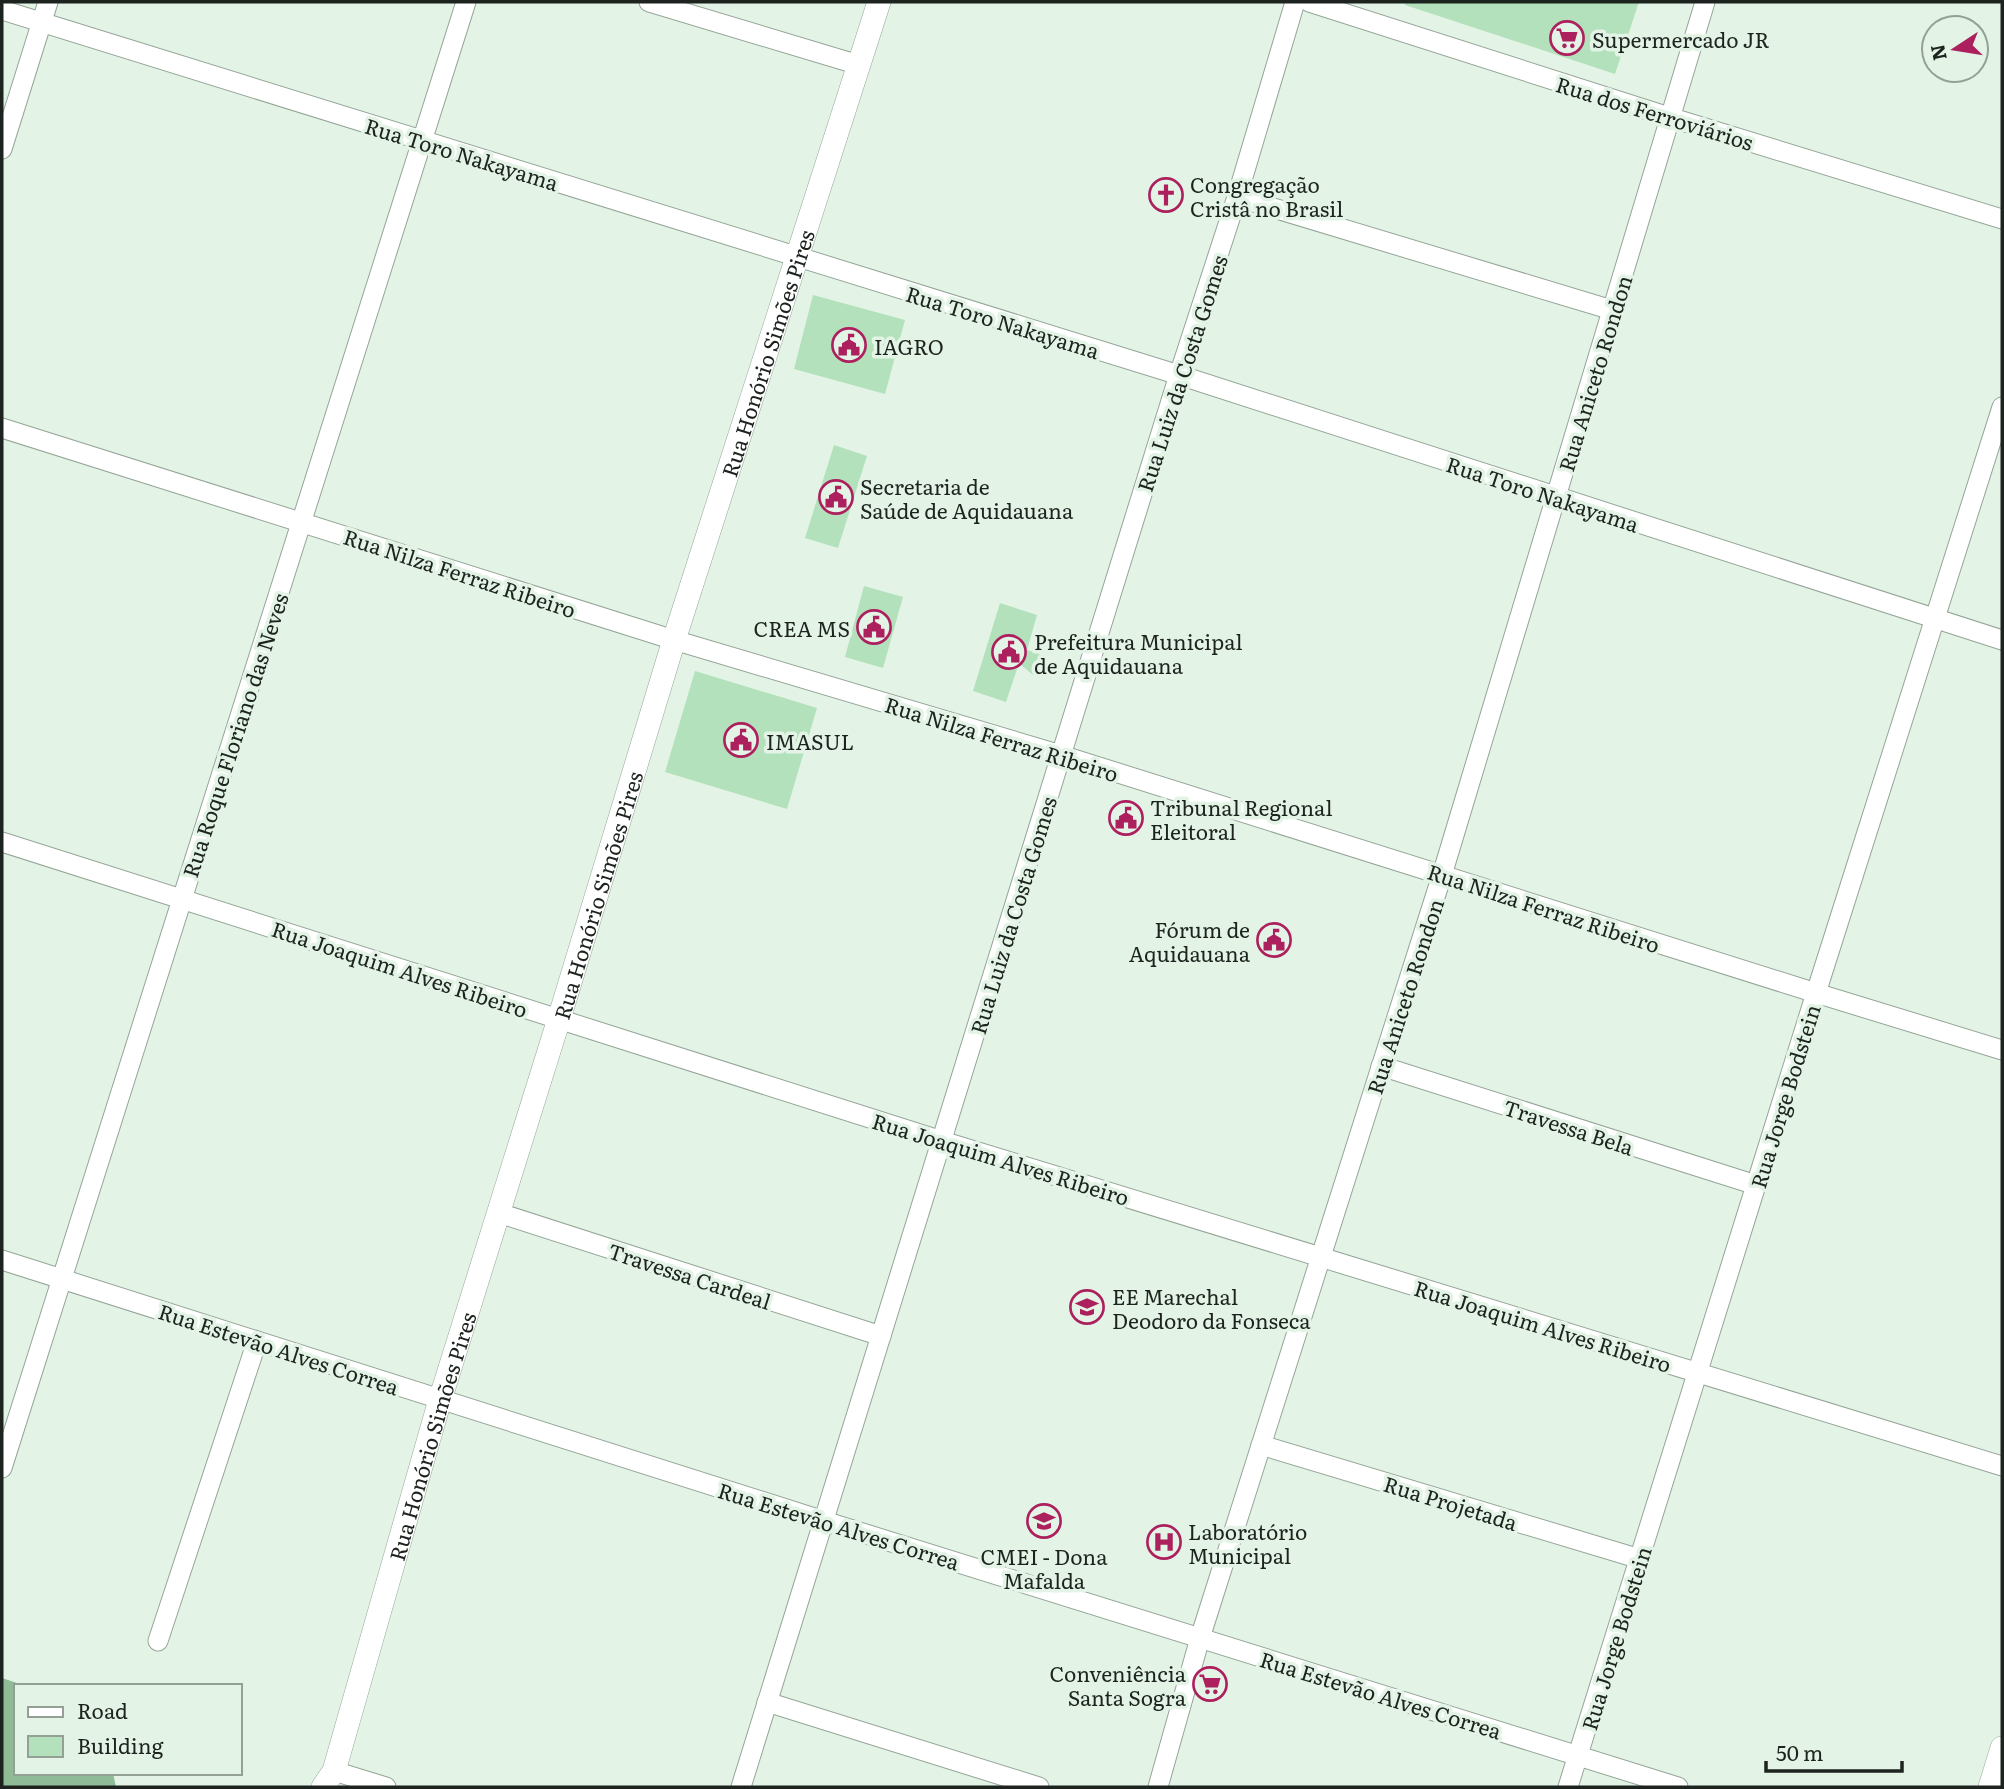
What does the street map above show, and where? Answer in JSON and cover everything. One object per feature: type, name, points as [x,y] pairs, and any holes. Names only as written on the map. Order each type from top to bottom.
[{"type":"main road","name":"Rua Honório Simões Pires","points":[[329,1779],[440,1400],[674,640],[879,2]]},
{"type":"main road","points":[[1990,1787],[2002,1748]]},
{"type":"street","points":[[2,149],[48,2]]},
{"type":"street","name":"Rua Roque Floriano das Neves","points":[[2,1468],[466,2]]},
{"type":"street","points":[[649,2],[859,65]]},
{"type":"street","name":"Rua Luiz da Costa Gomes","points":[[741,1787],[1296,2]]},
{"type":"street","name":"Rua dos Ferroviários","points":[[1309,2],[2002,219]]},
{"type":"street","name":"Rua Aniceto Rondon","points":[[1158,1787],[1200,1638],[1442,875],[1705,2]]},
{"type":"street","name":"Rua Toro Nakayama","points":[[2,10],[1179,375],[2002,640]]},
{"type":"street","points":[[1237,197],[1612,310]]},
{"type":"street","name":"Rua Jorge Bodstein","points":[[1569,1787],[2002,407]]},
{"type":"street","name":"Rua Nilza Ferraz Ribeiro","points":[[2,428],[674,640],[1061,755],[2002,1050]]},
{"type":"street","name":"Rua Joaquim Alves Ribeiro","points":[[2,842],[942,1141],[2002,1466]]},
{"type":"street","name":"Travessa Bela","points":[[1381,1066],[1756,1185]]},
{"type":"street","name":"Travessa Cardeal","points":[[499,1213],[881,1336]]},
{"type":"street","name":"Rua Estevão Alves Correa","points":[[2,1260],[824,1521],[1678,1787]]},
{"type":"street","points":[[158,1641],[257,1341]]},
{"type":"street","name":"Rua Projetada","points":[[1261,1445],[1640,1559]]},
{"type":"street","points":[[768,1702],[1039,1787]]},
{"type":"street","points":[[329,1779],[386,1787]]},
{"type":"green space","points":[[2,1678],[20,1684],[14,1684],[14,1775],[113,1775],[116,1787],[2,1787]]},
{"type":"building","name":"Supermercado JR","points":[[1405,2],[1639,2],[1615,74],[1405,5]]},
{"type":"building","name":"IAGRO","points":[[813,295],[905,320],[885,394],[794,369]]},
{"type":"building","name":"Secretaria de Saúde de Aquidauana","points":[[834,445],[867,456],[838,548],[805,538]]},
{"type":"building","name":"CREA MS","points":[[864,586],[903,597],[883,668],[845,657]]},
{"type":"building","name":"Prefeitura Municipal de Aquidauana","points":[[1000,603],[1037,615],[1027,650],[1040,654],[1033,675],[1019,663],[1006,702],[973,691]]},
{"type":"building","name":"IMASUL","points":[[695,671],[817,708],[787,809],[665,772]]},
{"type":"place","name":"Supermercado JR","points":[[1567,38]]},
{"type":"place","name":"Congregação Cristâ no Brasil","points":[[1166,195]]},
{"type":"place","name":"IAGRO","points":[[849,345]]},
{"type":"place","name":"Secretaria de Saúde de Aquidauana","points":[[836,497]]},
{"type":"place","name":"CREA MS","points":[[874,627]]},
{"type":"place","name":"Prefeitura Municipal de Aquidauana","points":[[1009,652]]},
{"type":"place","name":"IMASUL","points":[[741,740]]},
{"type":"place","name":"Tribunal Regional Eleitoral","points":[[1126,818]]},
{"type":"place","name":"Fórum de Aquidauana","points":[[1274,940]]},
{"type":"place","name":"EE Marechal Deodoro da Fonseca","points":[[1087,1307]]},
{"type":"place","name":"CMEI - Dona Mafalda","points":[[1044,1521]]},
{"type":"place","name":"Laboratório Municipal","points":[[1164,1542]]},
{"type":"place","name":"Conveniência Santa Sogra","points":[[1210,1684]]}]
